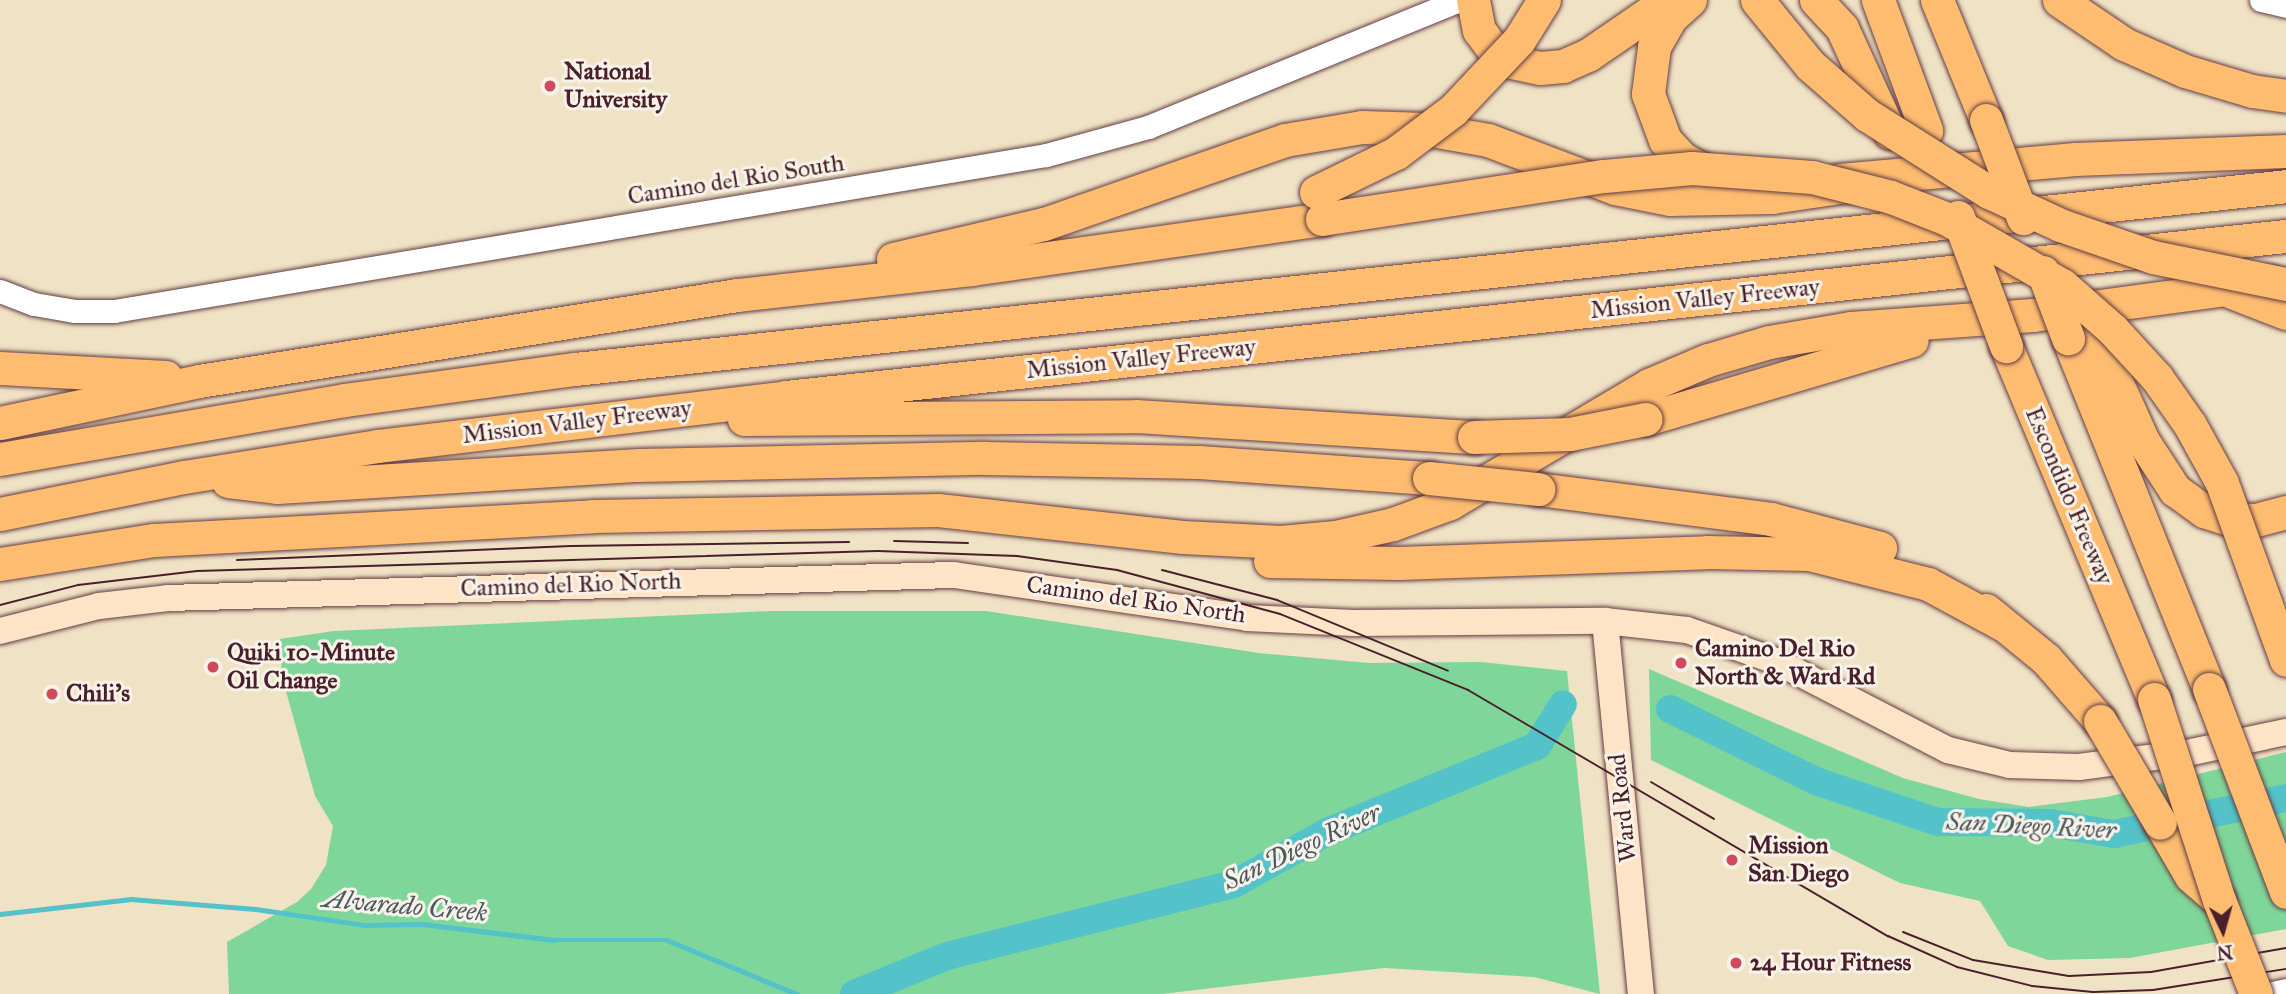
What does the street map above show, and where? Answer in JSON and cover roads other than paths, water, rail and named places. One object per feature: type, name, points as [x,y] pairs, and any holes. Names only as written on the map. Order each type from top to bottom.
[{"type":"highway","points":[[1473,0],[1479,30],[1494,51],[1513,62],[1540,68],[1563,66],[1588,55],[1668,0]]},
{"type":"highway","points":[[1319,205],[1396,153],[1453,110],[1504,58],[1544,0]]},
{"type":"highway","points":[[1690,0],[1662,31],[1648,76],[1650,105],[1658,128],[1683,159],[1711,175],[1739,180],[1881,178],[2075,159],[2286,152]]},
{"type":"highway","points":[[1757,0],[1793,46],[1857,106],[1911,146],[1989,192],[2060,225],[2153,257],[2286,283]]},
{"type":"highway","points":[[1816,0],[1842,28],[1890,133],[1976,265]]},
{"type":"highway","name":"Escondido Freeway","points":[[1878,0],[2006,346],[2154,699],[2219,900],[2256,994]]},
{"type":"highway","points":[[1937,0],[2004,168],[2081,335],[2209,689],[2286,892]]},
{"type":"highway","points":[[2059,0],[2124,44],[2185,71],[2252,91],[2286,96]]},
{"type":"highway","points":[[737,295],[1023,230],[1285,140],[1362,127],[1426,129],[1488,140],[1615,188],[1670,199],[1813,194],[1881,178]]},
{"type":"highway","points":[[0,423],[200,380],[737,295],[971,269],[1134,243],[1319,205],[1692,168],[1812,177],[1891,197],[1947,219],[2062,285],[2113,330],[2157,378],[2190,425],[2222,483],[2286,660]]},
{"type":"highway","name":"Mission Valley Freeway","points":[[0,459],[345,400],[575,369],[2286,186]]},
{"type":"highway","name":"Mission Valley Freeway","points":[[0,514],[184,477],[378,446],[669,411],[2286,236]]},
{"type":"highway","points":[[0,564],[154,540],[593,516],[906,513],[938,510],[1267,542],[1335,537],[1393,524],[1450,503],[1649,385],[1708,360],[1823,332],[2033,315],[2286,283]]},
{"type":"highway","points":[[2222,290],[2286,313]]},
{"type":"highway","points":[[669,411],[759,420],[1136,415],[1474,437],[1570,434],[1646,419],[1883,346],[2033,315]]},
{"type":"highway","points":[[2081,335],[2143,441],[2175,489],[2204,511],[2229,519],[2256,520],[2286,512]]},
{"type":"highway","points":[[0,368],[118,372],[200,380]]},
{"type":"highway","points":[[184,477],[278,487],[638,465],[985,458],[1199,462],[1429,478],[1771,519],[1875,545],[1951,581],[2046,659],[2100,721],[2191,876],[2219,900]]},
{"type":"highway","points":[[906,513],[927,520],[1277,562],[1809,554],[1928,584],[2002,624]]},
{"type":"highway","points":[[0,576],[60,554]]},
{"type":"highway","points":[[2268,844],[2286,878]]},
{"type":"main road","name":"Camino del Rio North","points":[[0,631],[99,606],[168,598],[874,575],[967,576],[1176,611],[1247,618],[1381,624],[1605,621],[1687,630],[1776,661],[1948,750],[2010,765],[2079,767],[2187,753],[2286,732]]},
{"type":"main road","name":"Ward Road","points":[[1605,621],[1642,994]]},
{"type":"street","name":"Camino del Rio South","points":[[0,290],[34,304],[75,311],[114,311],[1046,155],[1148,127],[1459,0]]},
{"type":"street","points":[[2261,0],[2286,6]]},
{"type":"street","points":[[2267,994],[2286,990]]},
{"type":"waterway","name":"San Diego River","points":[[854,994],[947,956],[1234,884],[1327,832],[1537,746],[1563,704]]},
{"type":"waterway","name":"San Diego River","points":[[1670,709],[1816,781],[1938,822],[2050,823],[2114,834],[2286,798]]},
{"type":"waterway","name":"Alvarado Creek","points":[[0,914],[131,899],[256,909],[365,925],[422,924],[554,940],[667,940],[797,994]]},
{"type":"tram line","points":[[894,541],[968,543]]},
{"type":"tram line","points":[[237,560],[571,546],[849,542]]},
{"type":"tram line","points":[[0,605],[78,585],[197,571],[878,551],[1017,556],[1117,570],[1280,614],[1468,690],[1888,936],[1957,967],[2032,986],[2093,992],[2153,990],[2286,969]]},
{"type":"tram line","points":[[1162,570],[1277,600],[1448,671]]},
{"type":"tram line","points":[[1651,782],[1714,819]]},
{"type":"tram line","points":[[1903,932],[1973,960],[2069,976],[2151,972],[2286,948]]},
{"type":"place","name":"National University","points":[[550,86]]},
{"type":"place","name":"Camino Del Rio North & Ward Rd","points":[[1681,663]]},
{"type":"place","name":"Quiki 10-Minute Oil Change","points":[[213,667]]},
{"type":"place","name":"Chili's","points":[[52,694]]},
{"type":"place","name":"Mission San Diego","points":[[1732,860]]},
{"type":"place","name":"24 Hour Fitness","points":[[1736,963]]}]
